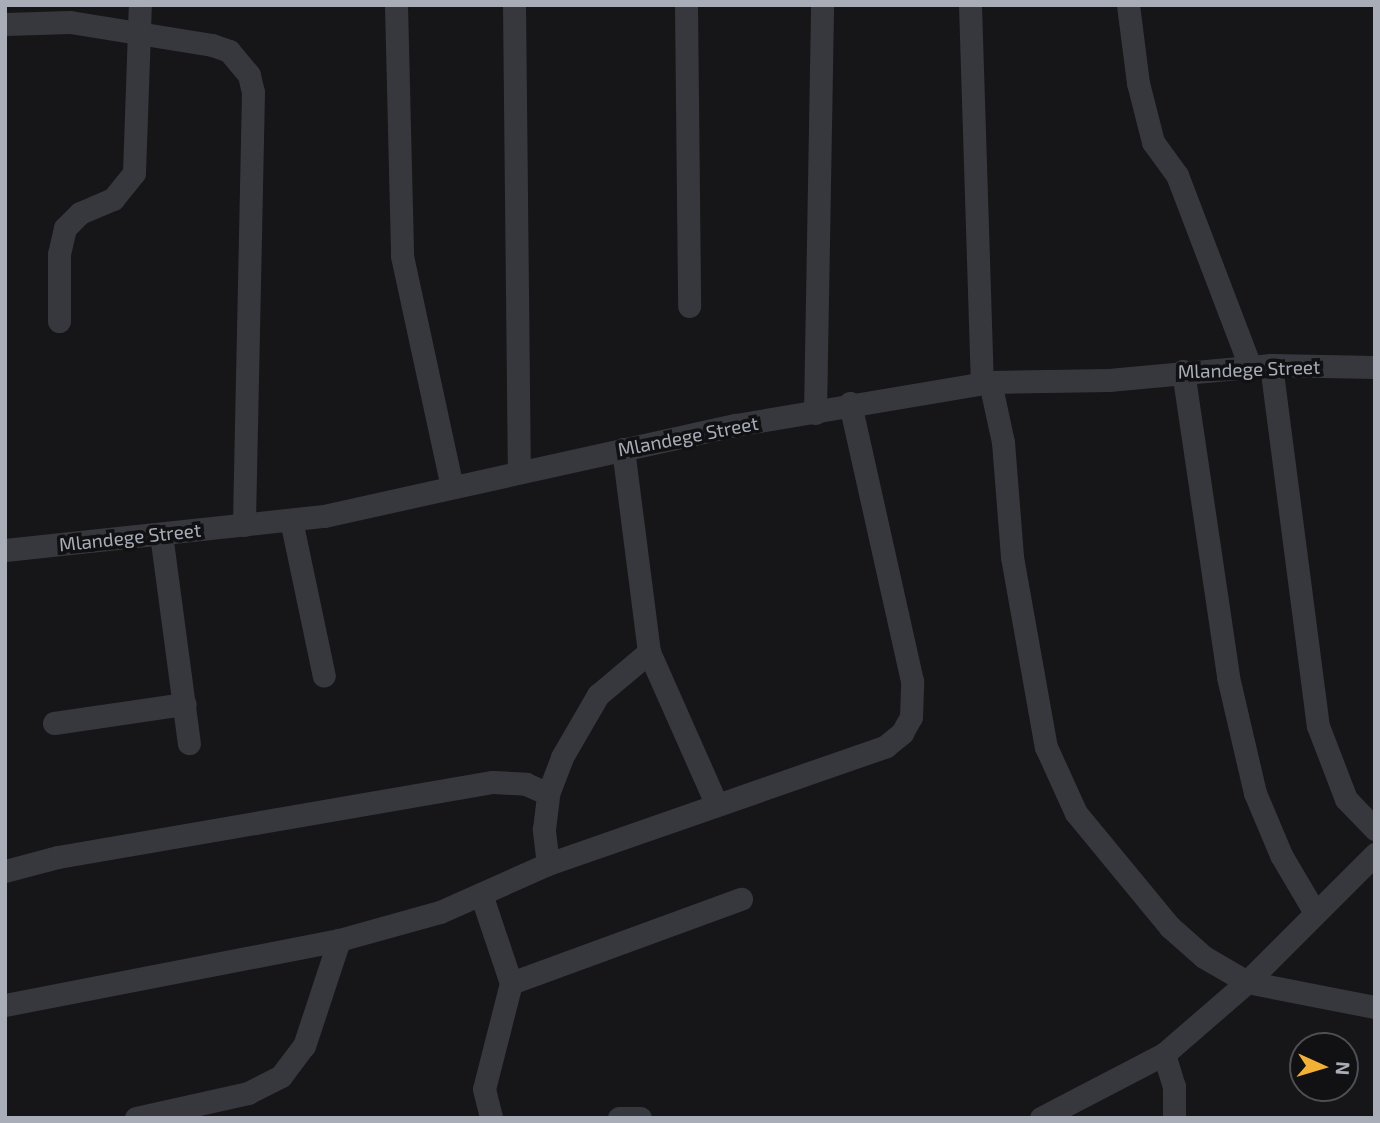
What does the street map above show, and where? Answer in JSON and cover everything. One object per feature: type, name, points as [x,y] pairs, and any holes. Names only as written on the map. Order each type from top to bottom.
[{"type":"street","points":[[60,321],[59,254],[65,228],[80,213],[113,199],[134,173],[140,5]]},
{"type":"street","points":[[396,5],[402,256],[452,487]]},
{"type":"street","points":[[514,5],[519,472]]},
{"type":"street","points":[[686,5],[690,306]]},
{"type":"street","points":[[815,413],[822,5]]},
{"type":"street","points":[[970,5],[986,383],[1003,442],[1012,557],[1046,747],[1057,776],[1099,844],[1170,927],[1196,951],[1247,982],[1375,1007]]},
{"type":"street","points":[[1128,5],[1138,83],[1153,142],[1177,175],[1261,366],[1318,726],[1346,799],[1375,829]]},
{"type":"street","points":[[5,24],[70,22],[139,30],[229,51],[242,61],[251,83],[244,525]]},
{"type":"street","name":"Mlandege Street","points":[[5,550],[291,520],[623,449],[815,413],[850,403],[986,383],[1109,380],[1183,371],[1261,366],[1375,367]]},
{"type":"street","points":[[1183,371],[1228,677],[1255,793],[1281,855],[1314,911]]},
{"type":"street","points":[[5,1005],[340,940],[440,912],[548,864],[716,803],[869,755],[902,733],[911,717],[912,681],[850,403]]},
{"type":"street","points":[[623,449],[649,652],[716,803]]},
{"type":"street","points":[[291,520],[324,676]]},
{"type":"street","points":[[160,534],[189,743]]},
{"type":"street","points":[[548,864],[544,829],[548,794],[562,757],[598,695],[649,652]]},
{"type":"street","points":[[54,723],[185,704]]},
{"type":"street","points":[[5,871],[58,856],[493,782],[526,784],[548,794]]},
{"type":"street","points":[[1041,1118],[1164,1055],[1247,982],[1314,911],[1375,854]]},
{"type":"street","points":[[481,894],[511,983],[484,1089],[491,1118]]},
{"type":"street","points":[[511,983],[741,899]]},
{"type":"street","points":[[136,1118],[248,1093],[281,1076],[304,1046],[340,940]]},
{"type":"street","points":[[1164,1055],[1174,1086],[1174,1118]]},
{"type":"street","points":[[619,1118],[640,1118]]}]
